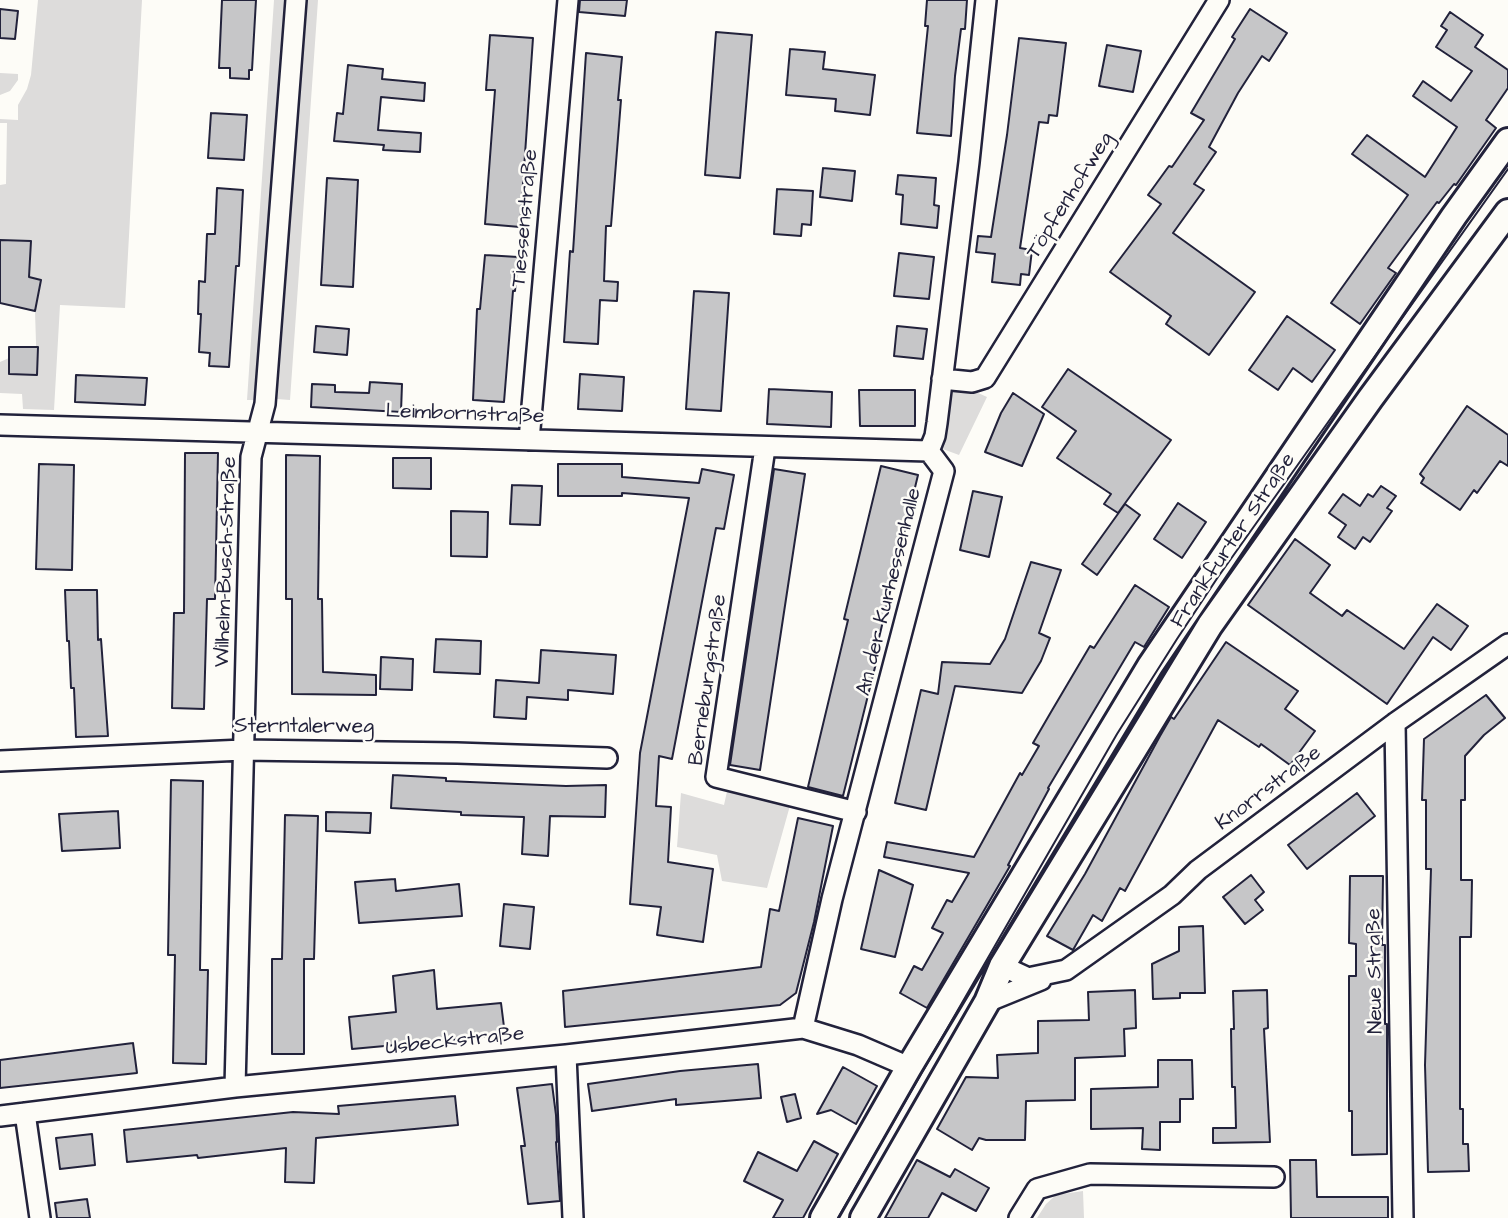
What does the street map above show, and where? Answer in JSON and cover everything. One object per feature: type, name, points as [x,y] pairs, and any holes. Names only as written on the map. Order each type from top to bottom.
[{"type":"main road","name":"Frankfurter Straße","points":[[823,1218],[977,952],[1150,666],[1508,141]]},
{"type":"main road","name":"Frankfurter Straße","points":[[863,1218],[987,1002],[1002,966],[1209,625],[1508,212]]},
{"type":"main road","points":[[977,952],[1002,966]]},
{"type":"main road","points":[[909,1067],[942,1080]]},
{"type":"street","name":"Wilhelm-Busch-Straße","points":[[235,1087],[251,457],[265,404],[296,0]]},
{"type":"street","name":"Tiessenstraße","points":[[529,440],[568,0]]},
{"type":"street","points":[[929,451],[935,436],[986,0]]},
{"type":"street","name":"Töpfenhofweg","points":[[942,379],[972,382],[985,378],[1219,0]]},
{"type":"street","name":"Leimbornstraße","points":[[0,425],[929,451]]},
{"type":"street","name":"Berneburgstraße","points":[[765,448],[716,777],[856,812]]},
{"type":"street","name":"An der Kurhessenhalle","points":[[803,1028],[832,899],[944,471],[929,451]]},
{"type":"street","name":"Knorrstraße","points":[[987,1002],[1059,973],[1152,910],[1198,870],[1395,723],[1508,644]]},
{"type":"street","name":"Neue Straße","points":[[1395,723],[1403,1218]]},
{"type":"street","name":"Sterntalerweg","points":[[0,761],[243,750],[607,758]]},
{"type":"street","name":"Knorrstraße","points":[[1002,966],[1028,978],[1059,973]]},
{"type":"street","name":"Usbeckstraße","points":[[0,1116],[235,1087],[566,1055],[803,1028],[858,1045],[909,1067]]},
{"type":"street","points":[[566,1055],[573,1218]]},
{"type":"street","points":[[24,1114],[40,1218]]},
{"type":"street","points":[[1019,1218],[1037,1189],[1090,1174],[1274,1177]]},
{"type":"shaded area","points":[[38,0],[142,0],[125,308],[60,305],[54,410],[23,409],[22,394],[0,393],[0,362],[9,358],[9,374],[37,375],[35,311],[41,280],[19,274],[0,240],[0,185],[6,184],[7,123],[0,123],[0,119],[18,120],[18,105],[31,75]]},
{"type":"shaded area","points":[[274,0],[286,0],[259,400],[247,400]]},
{"type":"shaded area","points":[[305,0],[318,0],[290,400],[277,399]]},
{"type":"shaded area","points":[[0,73],[18,74],[18,80],[10,91],[0,95]]},
{"type":"shaded area","points":[[967,388],[987,397],[959,455],[940,448],[946,398],[957,389]]},
{"type":"shaded area","points":[[728,787],[791,802],[767,888],[722,881],[717,855],[677,847],[681,793],[724,805]]},
{"type":"shaded area","points":[[1083,1191],[1084,1218],[1037,1218],[1056,1195]]},
{"type":"building","points":[[222,0],[256,0],[252,70],[249,70],[249,79],[230,78],[230,68],[219,68]]},
{"type":"building","points":[[580,0],[627,0],[625,16],[579,12]]},
{"type":"building","points":[[927,0],[967,0],[965,29],[961,29],[955,76],[951,136],[917,133],[928,26],[925,26]]},
{"type":"building","points":[[0,9],[18,11],[15,39],[0,38]]},
{"type":"building","points":[[1250,9],[1287,33],[1269,61],[1262,56],[1238,93],[1209,147],[1216,152],[1194,184],[1204,190],[1173,233],[1255,292],[1209,355],[1166,324],[1171,316],[1110,272],[1161,204],[1148,195],[1169,166],[1172,167],[1204,120],[1191,113]]},
{"type":"building","points":[[1450,12],[1483,35],[1475,47],[1508,70],[1508,88],[1486,120],[1496,128],[1456,185],[1437,202],[1388,268],[1396,273],[1360,324],[1331,303],[1408,195],[1352,154],[1367,135],[1425,177],[1457,127],[1413,96],[1423,81],[1451,101],[1472,71],[1436,47],[1447,30],[1441,26]]},
{"type":"building","points":[[716,32],[752,35],[740,178],[705,175]]},
{"type":"building","points":[[490,35],[533,38],[520,227],[485,224],[495,90],[486,90]]},
{"type":"building","points":[[1019,38],[1066,43],[1057,116],[1049,115],[1048,123],[1039,122],[1020,248],[1032,250],[1029,275],[1021,274],[1020,285],[992,282],[995,254],[976,252],[978,236],[991,237]]},
{"type":"building","points":[[1107,45],[1141,51],[1133,92],[1099,86]]},
{"type":"building","points":[[790,49],[825,52],[823,69],[875,75],[870,115],[835,111],[836,99],[786,95]]},
{"type":"building","points":[[586,53],[622,57],[611,226],[606,226],[604,281],[618,282],[617,301],[600,300],[598,344],[564,342],[570,251],[573,252]]},
{"type":"building","points":[[348,65],[383,69],[382,79],[425,83],[424,101],[381,97],[378,130],[421,133],[420,152],[383,150],[384,145],[334,141],[337,113],[343,114]]},
{"type":"building","points":[[211,113],[247,115],[244,160],[208,158]]},
{"type":"building","points":[[823,168],[855,171],[852,201],[820,197]]},
{"type":"building","points":[[898,175],[936,178],[934,205],[939,206],[937,228],[901,224],[903,195],[896,194]]},
{"type":"building","points":[[327,178],[358,180],[353,287],[321,285]]},
{"type":"building","points":[[217,188],[243,190],[229,367],[209,366],[210,353],[199,352],[199,281],[205,282],[207,234],[215,234]]},
{"type":"building","points":[[777,189],[813,191],[811,225],[802,224],[801,236],[774,234]]},
{"type":"building","points":[[0,240],[31,241],[29,277],[41,280],[35,311],[0,303]]},
{"type":"building","points":[[899,253],[934,257],[929,299],[894,296]]},
{"type":"building","points":[[485,255],[518,257],[504,402],[473,400],[477,309],[480,309]]},
{"type":"building","points":[[694,291],[729,293],[721,411],[686,409]]},
{"type":"building","points":[[1287,316],[1335,350],[1312,382],[1293,368],[1278,390],[1249,370]]},
{"type":"building","points":[[316,326],[349,329],[347,355],[314,352]]},
{"type":"building","points":[[897,326],[927,329],[923,359],[894,356]]},
{"type":"building","points":[[9,347],[38,347],[37,375],[9,374]]},
{"type":"building","points":[[1068,369],[1171,440],[1118,513],[1104,504],[1111,494],[1057,458],[1076,431],[1042,407]]},
{"type":"building","points":[[580,374],[624,377],[622,411],[578,409]]},
{"type":"building","points":[[76,375],[147,378],[145,405],[75,402]]},
{"type":"building","points":[[370,382],[402,384],[401,412],[311,407],[312,384],[335,385],[335,392],[369,393]]},
{"type":"building","points":[[769,389],[832,392],[831,427],[767,424]]},
{"type":"building","points":[[859,390],[915,390],[915,426],[860,426]]},
{"type":"building","points":[[1013,393],[1044,414],[1022,466],[985,452],[1001,413]]},
{"type":"building","points":[[1467,406],[1508,435],[1508,466],[1500,461],[1477,493],[1474,490],[1460,510],[1421,483],[1424,478],[1420,474]]},
{"type":"building","points":[[185,453],[218,453],[215,599],[207,599],[204,709],[172,708],[174,613],[184,613]]},
{"type":"building","points":[[286,455],[320,456],[318,599],[322,599],[323,672],[376,675],[376,695],[292,694],[292,599],[286,599]]},
{"type":"building","points":[[393,458],[431,458],[431,489],[393,488]]},
{"type":"building","points":[[39,464],[74,465],[72,570],[36,569]]},
{"type":"building","points":[[558,464],[622,464],[622,477],[699,483],[702,469],[734,475],[724,529],[716,528],[672,759],[659,756],[656,806],[671,807],[668,862],[713,869],[703,942],[657,935],[661,907],[630,904],[640,753],[689,498],[622,493],[622,496],[558,496]]},
{"type":"building","points":[[881,466],[918,475],[878,642],[881,643],[843,796],[808,787],[848,620],[844,619]]},
{"type":"building","points":[[774,469],[805,474],[760,770],[730,765]]},
{"type":"building","points":[[512,485],[542,486],[540,525],[510,524]]},
{"type":"building","points":[[1381,486],[1396,496],[1387,508],[1392,511],[1370,542],[1363,537],[1355,549],[1338,537],[1346,525],[1329,513],[1343,494],[1360,506],[1368,494],[1373,497]]},
{"type":"building","points":[[973,491],[1002,497],[989,557],[960,550]]},
{"type":"building","points":[[1178,503],[1206,522],[1182,558],[1154,539]]},
{"type":"building","points":[[1125,504],[1140,515],[1097,575],[1082,564]]},
{"type":"building","points":[[451,511],[488,512],[487,557],[451,556]]},
{"type":"building","points":[[1295,539],[1330,565],[1310,593],[1342,616],[1347,610],[1404,649],[1437,604],[1468,626],[1451,650],[1433,637],[1387,704],[1248,605]]},
{"type":"building","points":[[1031,562],[1061,570],[1039,633],[1050,638],[1041,661],[1022,693],[955,686],[926,810],[895,803],[921,690],[938,694],[942,662],[990,664],[1005,639]]},
{"type":"building","points":[[1135,585],[1169,607],[1144,647],[1135,642],[1048,788],[1008,865],[1010,866],[927,1008],[900,993],[914,966],[922,970],[943,933],[932,928],[947,900],[952,902],[969,873],[884,857],[887,842],[974,857],[1020,773],[1022,775],[1039,746],[1033,743],[1090,646],[1094,648]]},
{"type":"building","points":[[65,590],[97,590],[98,640],[101,639],[108,736],[76,737]]},
{"type":"building","points":[[436,639],[481,641],[480,674],[434,672]]},
{"type":"building","points":[[1226,642],[1298,691],[1285,709],[1315,731],[1290,765],[1261,744],[1259,747],[1218,720],[1125,891],[1120,888],[1102,921],[1093,915],[1073,950],[1047,936],[1085,874],[1171,717],[1174,719]]},
{"type":"building","points":[[541,650],[616,655],[613,694],[568,690],[568,700],[527,697],[526,719],[494,717],[496,680],[539,683]]},
{"type":"building","points":[[381,657],[413,659],[412,690],[380,689]]},
{"type":"building","points":[[1486,695],[1505,718],[1484,735],[1465,756],[1465,800],[1461,800],[1461,880],[1472,880],[1471,937],[1460,937],[1460,1109],[1463,1109],[1463,1144],[1468,1144],[1469,1171],[1428,1172],[1425,1065],[1431,869],[1426,869],[1426,800],[1422,800],[1424,739]]},
{"type":"building","points":[[393,775],[446,778],[446,781],[606,785],[605,817],[550,816],[548,856],[522,854],[524,817],[461,815],[461,812],[391,808]]},
{"type":"building","points":[[171,780],[203,781],[200,970],[208,970],[206,1064],[173,1063],[175,955],[168,955]]},
{"type":"building","points":[[1357,793],[1375,816],[1307,869],[1288,845]]},
{"type":"building","points":[[118,811],[120,848],[62,851],[59,814]]},
{"type":"building","points":[[326,812],[371,813],[370,833],[326,831]]},
{"type":"building","points":[[285,815],[318,816],[314,959],[304,959],[304,1054],[272,1054],[272,959],[282,959]]},
{"type":"building","points":[[798,818],[833,826],[814,922],[796,993],[780,1005],[565,1027],[563,991],[761,967],[770,909],[779,911]]},
{"type":"building","points":[[879,870],[913,885],[895,957],[861,949]]},
{"type":"building","points":[[1251,875],[1264,892],[1255,900],[1263,910],[1245,924],[1223,897]]},
{"type":"building","points":[[1350,876],[1383,876],[1387,1154],[1352,1155],[1352,1111],[1349,1111],[1349,976],[1356,976],[1356,944],[1349,943]]},
{"type":"building","points":[[395,879],[396,891],[459,884],[462,916],[359,923],[355,882]]},
{"type":"building","points":[[504,904],[534,907],[530,949],[500,946]]},
{"type":"building","points":[[1203,926],[1205,993],[1180,993],[1180,998],[1153,999],[1152,964],[1179,951],[1179,927]]},
{"type":"building","points":[[434,970],[437,1009],[501,1003],[505,1035],[352,1049],[349,1017],[396,1012],[393,976]]},
{"type":"building","points":[[1135,990],[1136,1028],[1124,1029],[1125,1056],[1075,1058],[1075,1100],[1026,1101],[1025,1140],[979,1138],[972,1150],[937,1129],[966,1077],[998,1078],[997,1055],[1038,1053],[1038,1021],[1089,1020],[1088,992]]},
{"type":"building","points":[[1267,990],[1268,1028],[1264,1029],[1270,1142],[1213,1143],[1213,1128],[1236,1128],[1235,1087],[1232,1087],[1233,991]]},
{"type":"building","points":[[133,1043],[137,1073],[0,1088],[0,1060]]},
{"type":"building","points":[[1158,1060],[1192,1060],[1193,1099],[1180,1099],[1180,1122],[1160,1122],[1160,1150],[1142,1149],[1143,1128],[1091,1129],[1091,1089],[1158,1087]]},
{"type":"building","points":[[758,1064],[761,1098],[676,1105],[676,1099],[592,1111],[588,1084],[680,1071]]},
{"type":"building","points":[[843,1067],[877,1086],[856,1124],[831,1110],[817,1114]]},
{"type":"building","points":[[552,1084],[560,1201],[528,1204],[521,1146],[525,1146],[517,1088]]},
{"type":"building","points":[[795,1094],[801,1118],[787,1122],[781,1097]]},
{"type":"building","points":[[455,1096],[458,1125],[316,1138],[314,1183],[285,1182],[286,1148],[198,1158],[197,1155],[127,1162],[124,1130],[293,1112],[339,1114],[338,1106]]},
{"type":"building","points":[[92,1134],[95,1165],[60,1169],[56,1138]]},
{"type":"building","points":[[814,1141],[838,1154],[803,1218],[773,1218],[783,1200],[744,1181],[758,1152],[797,1171]]},
{"type":"building","points":[[917,1160],[950,1177],[955,1169],[989,1188],[976,1211],[942,1193],[928,1218],[885,1218]]},
{"type":"building","points":[[1290,1160],[1316,1160],[1317,1197],[1388,1197],[1388,1218],[1291,1218]]},
{"type":"building","points":[[87,1199],[90,1218],[57,1218],[55,1203]]},
{"type":"tram line","points":[[838,1218],[1117,734],[1177,639],[1218,577],[1508,169]]}]
